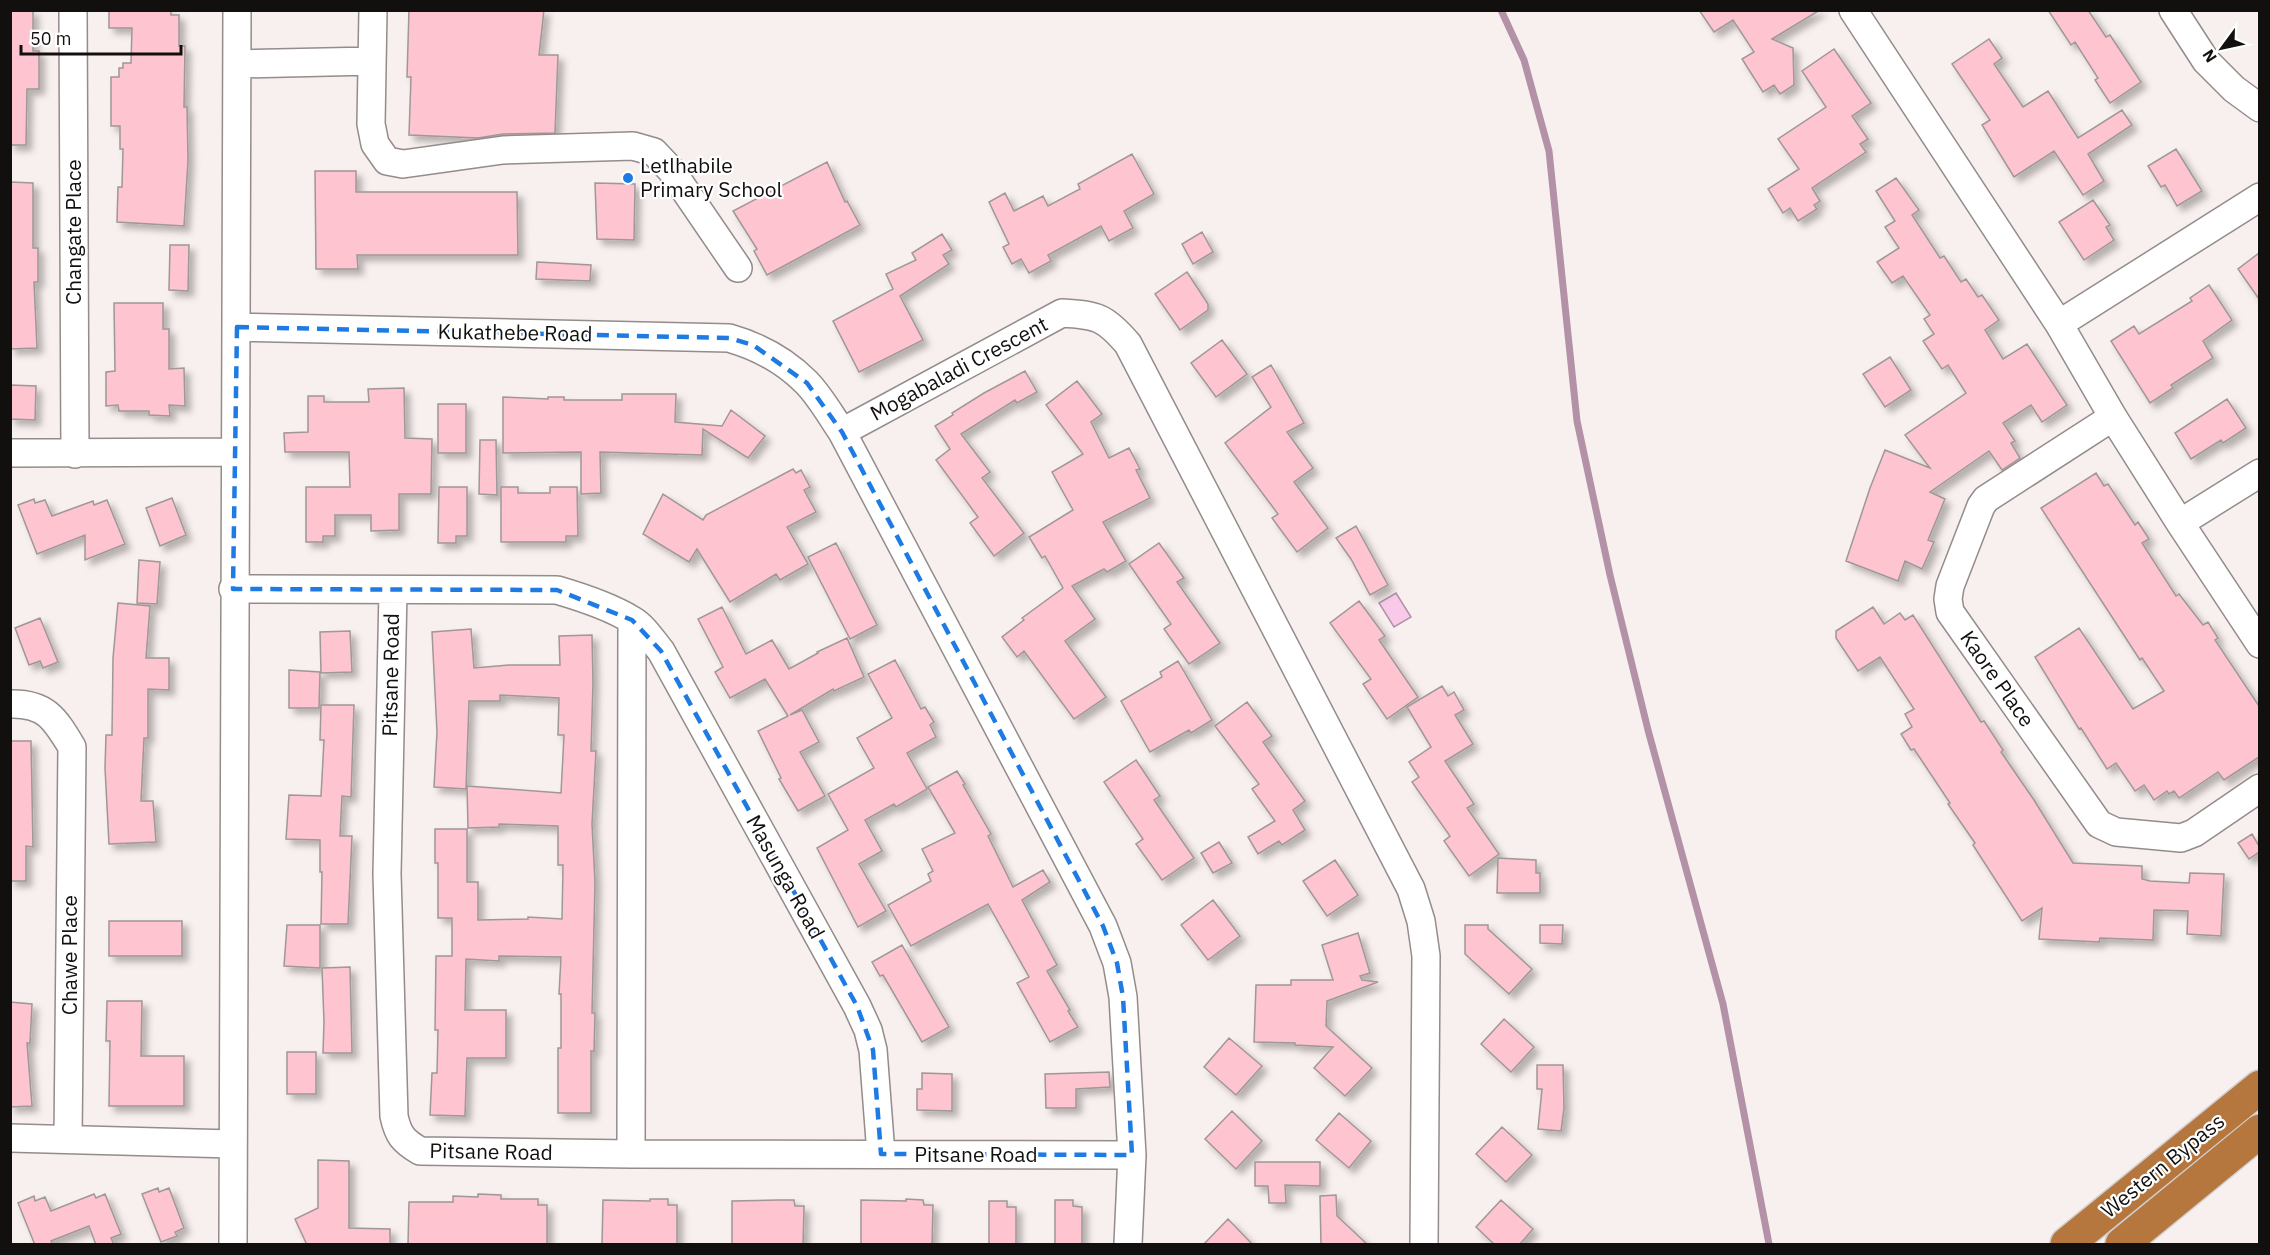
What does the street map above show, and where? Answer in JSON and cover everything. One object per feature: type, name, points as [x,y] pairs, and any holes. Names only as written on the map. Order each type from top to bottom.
[{"type":"highway","name":"Western Bypass","points":[[2067,1245],[2259,1087]]},
{"type":"highway","name":"Western Bypass","points":[[2122,1245],[2259,1131]]},
{"type":"street","name":"Changate Place","points":[[73,10],[75,454]]},
{"type":"street","points":[[232,1245],[237,10]]},
{"type":"street","points":[[373,10],[371,124],[375,144],[387,161],[403,164],[503,150],[633,146],[654,152],[671,170],[738,268]]},
{"type":"street","points":[[1853,10],[2059,324],[2113,417],[2259,644]]},
{"type":"street","points":[[2173,10],[2206,61],[2234,89],[2259,108]]},
{"type":"street","points":[[237,64],[372,61]]},
{"type":"street","points":[[2059,324],[2259,197]]},
{"type":"street","name":"Mogabaladi Crescent","points":[[842,432],[1062,314],[1090,315],[1112,325],[1128,344],[1411,889],[1426,956],[1424,1245]]},
{"type":"street","name":"Kukathebe Road","points":[[237,327],[729,338],[753,345],[807,382],[842,432],[1103,926],[1118,963],[1123,997],[1132,1155],[1128,1245]]},
{"type":"street","name":"Kaore Place","points":[[2113,417],[1986,499],[1981,506],[1950,586],[1948,599],[1950,612],[2099,824],[2116,832],[2181,838],[2194,833],[2259,788]]},
{"type":"street","points":[[10,453],[235,452]]},
{"type":"street","points":[[2180,523],[2259,473]]},
{"type":"street","points":[[234,589],[557,590],[582,597],[632,620],[631,1154]]},
{"type":"street","name":"Pitsane Road","points":[[393,591],[387,874],[393,1116],[397,1130],[406,1143],[420,1151],[631,1154],[1132,1155]]},
{"type":"street","name":"Masunga Road","points":[[632,620],[661,651],[860,1014],[873,1050],[881,1154]]},
{"type":"street","name":"Chawe Place","points":[[10,704],[28,704],[54,719],[72,747],[68,1139]]},
{"type":"street","points":[[10,1138],[232,1144]]},
{"type":"highlighted area","points":[[237,327],[729,338],[753,345],[807,383],[842,432],[1103,926],[1117,963],[1123,997],[1132,1155],[881,1154],[873,1050],[857,1006],[661,651],[632,620],[557,590],[233,589]]},
{"type":"shaded area","points":[[1396,593],[1411,617],[1394,627],[1379,603]]},
{"type":"building","points":[[10,10],[33,10],[33,51],[39,51],[39,89],[27,89],[26,145],[10,145]]},
{"type":"building","points":[[109,10],[171,10],[171,15],[179,15],[179,46],[185,46],[184,107],[187,107],[188,161],[184,226],[117,222],[118,187],[122,187],[123,149],[120,149],[120,126],[111,126],[111,77],[119,77],[119,68],[123,68],[123,63],[131,63],[132,28],[109,28]]},
{"type":"building","points":[[409,10],[544,10],[539,55],[558,55],[555,133],[503,134],[478,138],[409,135],[411,77],[407,77]]},
{"type":"building","points":[[1699,10],[1820,10],[1772,39],[1793,48],[1794,85],[1780,94],[1774,85],[1763,92],[1742,59],[1754,52],[1733,20],[1714,32]]},
{"type":"building","points":[[2048,10],[2088,10],[2106,37],[2110,35],[2141,82],[2110,103],[2095,80],[2098,78],[2075,42],[2071,45]]},
{"type":"building","points":[[1989,39],[2002,58],[1994,64],[2023,107],[2048,91],[2078,138],[2122,110],[2132,125],[2088,154],[2104,181],[2083,195],[2054,151],[2014,177],[1982,125],[1990,120],[1952,64]]},
{"type":"building","points":[[1834,49],[1871,103],[1852,116],[1868,139],[1860,144],[1866,152],[1812,188],[1820,201],[1814,205],[1817,209],[1798,221],[1790,208],[1783,213],[1768,189],[1799,169],[1778,139],[1826,107],[1802,71]]},
{"type":"building","points":[[2176,149],[2202,191],[2177,206],[2165,185],[2161,187],[2148,166]]},
{"type":"building","points":[[1132,154],[1154,194],[1124,211],[1133,228],[1109,241],[1101,226],[1048,255],[1051,261],[1029,273],[1021,259],[1012,264],[1003,247],[1009,244],[989,202],[1005,193],[1014,211],[1043,196],[1048,206],[1080,189],[1078,184]]},
{"type":"building","points":[[827,162],[845,202],[847,201],[860,225],[767,275],[754,251],[757,249],[733,211]]},
{"type":"building","points":[[315,171],[356,171],[356,192],[517,192],[518,255],[357,255],[358,269],[316,269]]},
{"type":"building","points":[[1896,178],[1919,210],[1912,215],[1940,258],[1944,256],[1961,282],[1966,279],[1978,297],[1982,295],[1999,320],[1985,330],[2003,359],[2027,344],[2067,405],[2042,422],[2031,405],[2003,423],[2015,441],[2011,443],[2020,458],[2002,470],[1989,451],[1930,492],[1945,499],[1928,540],[1934,542],[1922,569],[1905,561],[1898,581],[1846,561],[1870,488],[1885,450],[1930,468],[1905,435],[1966,393],[1948,365],[1942,369],[1923,341],[1934,334],[1924,319],[1930,315],[1903,276],[1892,283],[1877,262],[1899,248],[1885,227],[1895,221],[1876,191]]},
{"type":"building","points":[[10,182],[33,183],[33,248],[38,248],[38,282],[34,282],[37,348],[10,349]]},
{"type":"building","points":[[595,183],[635,184],[634,240],[597,239]]},
{"type":"building","points":[[2093,200],[2110,225],[2106,227],[2114,240],[2084,260],[2059,222]]},
{"type":"building","points":[[1202,232],[1213,252],[1193,264],[1182,244]]},
{"type":"building","points":[[942,234],[952,250],[943,255],[949,264],[900,296],[923,340],[859,372],[833,321],[893,289],[886,274],[916,260],[912,253]]},
{"type":"building","points":[[170,245],[189,245],[188,291],[169,290]]},
{"type":"building","points":[[2259,253],[2259,299],[2238,269]]},
{"type":"building","points":[[537,262],[591,265],[590,281],[536,279]]},
{"type":"building","points":[[1187,272],[1208,304],[1208,310],[1180,330],[1155,294]]},
{"type":"building","points":[[2209,285],[2232,320],[2203,341],[2213,358],[2171,385],[2173,388],[2150,403],[2111,341],[2134,326],[2139,334],[2192,301],[2190,298]]},
{"type":"building","points":[[114,303],[163,303],[163,329],[169,329],[169,369],[184,368],[185,406],[169,405],[170,416],[149,415],[149,411],[119,411],[118,405],[106,406],[106,372],[115,371]]},
{"type":"building","points":[[1222,340],[1247,374],[1216,397],[1191,363]]},
{"type":"building","points":[[1890,357],[1911,390],[1885,407],[1863,374]]},
{"type":"building","points":[[1271,365],[1304,423],[1287,432],[1313,468],[1294,482],[1328,528],[1297,552],[1272,518],[1278,514],[1225,443],[1271,407],[1252,377]]},
{"type":"building","points":[[1025,371],[1037,392],[1017,403],[1015,400],[961,434],[990,472],[982,478],[1024,533],[994,556],[970,523],[978,517],[936,460],[950,449],[935,426],[984,393]]},
{"type":"building","points":[[1077,381],[1102,414],[1091,422],[1109,458],[1129,448],[1140,469],[1136,470],[1150,498],[1103,522],[1126,561],[1107,572],[1104,569],[1072,586],[1095,619],[1065,641],[1106,697],[1074,719],[1024,651],[1017,657],[1002,637],[1024,620],[1022,618],[1063,588],[1045,556],[1042,558],[1029,537],[1073,510],[1052,472],[1083,454],[1046,405]]},
{"type":"building","points":[[10,385],[36,386],[35,420],[10,419]]},
{"type":"building","points":[[404,388],[405,438],[432,439],[431,494],[399,494],[399,530],[371,531],[371,515],[335,515],[335,536],[323,536],[323,542],[306,542],[306,487],[350,487],[349,452],[285,452],[284,433],[308,432],[308,396],[324,396],[324,402],[369,402],[368,389]]},
{"type":"building","points":[[622,394],[676,394],[675,422],[722,426],[731,410],[765,436],[748,458],[703,429],[702,455],[600,452],[601,493],[581,494],[581,452],[503,453],[503,397],[622,400]]},
{"type":"building","points":[[2227,399],[2246,428],[2223,443],[2221,440],[2191,459],[2175,433]]},
{"type":"building","points":[[438,404],[466,404],[466,453],[438,453]]},
{"type":"building","points":[[480,440],[496,440],[497,495],[479,494]]},
{"type":"building","points":[[793,469],[796,473],[801,470],[810,487],[804,490],[816,512],[787,527],[808,564],[780,580],[776,574],[730,602],[697,549],[689,562],[643,534],[663,494],[703,520],[706,515]]},
{"type":"building","points":[[2096,473],[2104,486],[2108,484],[2135,525],[2138,522],[2149,539],[2142,543],[2176,596],[2179,594],[2203,625],[2208,622],[2218,638],[2215,640],[2259,706],[2259,757],[2224,780],[2218,772],[2179,798],[2174,791],[2169,794],[2167,791],[2154,800],[2144,785],[2135,791],[2116,763],[2107,769],[2081,728],[2079,729],[2035,657],[2079,628],[2133,709],[2164,691],[2142,658],[2140,660],[2041,508]]},
{"type":"building","points":[[439,487],[467,487],[467,536],[456,536],[456,543],[438,543]]},
{"type":"building","points":[[501,487],[518,487],[518,493],[550,493],[550,487],[577,487],[578,536],[566,536],[566,542],[501,542]]},
{"type":"building","points":[[172,498],[186,535],[160,546],[146,508]]},
{"type":"building","points":[[34,499],[35,503],[45,500],[52,516],[93,501],[94,505],[107,500],[125,544],[85,560],[85,535],[37,554],[18,505]]},
{"type":"building","points":[[1356,526],[1388,585],[1370,595],[1351,559],[1336,538]]},
{"type":"building","points":[[836,543],[877,625],[850,639],[808,557]]},
{"type":"building","points":[[1159,543],[1184,578],[1177,582],[1220,643],[1189,664],[1164,629],[1171,624],[1129,564]]},
{"type":"building","points":[[139,560],[160,562],[157,604],[137,603]]},
{"type":"building","points":[[1359,601],[1385,636],[1379,640],[1418,697],[1387,719],[1363,684],[1371,679],[1330,623]]},
{"type":"building","points":[[118,603],[150,606],[146,658],[169,658],[169,690],[148,689],[148,738],[144,738],[141,801],[153,801],[156,842],[109,844],[105,768],[106,735],[112,735],[113,658]]},
{"type":"building","points":[[722,607],[746,654],[772,640],[789,669],[847,638],[864,677],[834,691],[833,689],[790,715],[802,710],[819,742],[800,752],[825,796],[798,811],[779,779],[781,778],[758,731],[788,716],[765,679],[730,698],[715,672],[723,667],[698,619]]},
{"type":"building","points":[[1873,607],[1884,624],[1900,613],[1905,620],[1913,615],[1981,722],[1984,721],[2003,750],[2001,752],[2073,863],[2142,866],[2142,879],[2150,881],[2189,883],[2190,873],[2224,874],[2221,936],[2187,934],[2188,911],[2154,910],[2153,940],[2100,938],[2099,942],[2039,939],[2042,908],[2022,921],[1973,845],[1975,843],[1948,804],[1950,803],[1914,749],[1911,750],[1901,734],[1912,727],[1905,714],[1914,709],[1880,657],[1858,671],[1836,638],[1836,631]]},
{"type":"building","points":[[40,618],[58,662],[43,668],[40,661],[29,665],[15,628]]},
{"type":"building","points":[[471,629],[474,668],[560,665],[559,636],[592,635],[591,751],[596,751],[592,824],[595,882],[592,1013],[595,1013],[594,1051],[591,1051],[591,1113],[558,1113],[561,957],[499,956],[499,961],[466,959],[465,1010],[506,1010],[506,1058],[467,1058],[465,1116],[430,1115],[432,1073],[437,1073],[436,956],[452,956],[452,918],[438,918],[438,863],[435,863],[435,829],[467,829],[467,882],[478,882],[478,920],[528,919],[528,917],[562,919],[563,865],[558,865],[558,826],[499,824],[499,827],[468,828],[467,786],[561,793],[564,735],[558,735],[559,698],[500,695],[500,701],[469,701],[466,789],[434,787],[437,732],[432,632]]},
{"type":"building","points":[[350,631],[352,672],[321,673],[320,632]]},
{"type":"building","points":[[895,660],[921,709],[925,707],[934,722],[930,725],[936,737],[907,753],[927,789],[896,807],[894,804],[865,820],[882,851],[859,864],[886,911],[858,927],[817,848],[848,830],[828,794],[874,768],[857,738],[892,718],[868,674]]},
{"type":"building","points":[[1178,661],[1212,720],[1191,733],[1189,730],[1150,752],[1121,701],[1162,677],[1160,672]]},
{"type":"building","points":[[289,670],[320,672],[319,708],[289,708]]},
{"type":"building","points":[[1442,686],[1448,696],[1454,692],[1464,710],[1455,715],[1473,744],[1445,761],[1474,804],[1467,808],[1499,854],[1469,876],[1444,841],[1450,836],[1412,782],[1419,777],[1409,762],[1431,747],[1407,707]]},
{"type":"building","points":[[1247,702],[1272,736],[1263,742],[1305,801],[1293,810],[1305,830],[1282,845],[1279,841],[1258,854],[1248,837],[1275,821],[1252,789],[1259,784],[1215,726]]},
{"type":"building","points":[[321,705],[354,705],[351,797],[342,796],[340,836],[352,836],[348,924],[321,924],[320,840],[286,839],[289,795],[321,796],[324,740],[320,740]]},
{"type":"building","points":[[10,741],[31,741],[33,847],[26,846],[26,881],[10,881]]},
{"type":"building","points":[[1136,760],[1160,796],[1154,800],[1194,858],[1162,880],[1136,844],[1143,839],[1104,782]]},
{"type":"building","points":[[957,771],[991,834],[988,836],[1013,887],[1043,870],[1050,882],[1022,900],[1057,965],[1047,971],[1078,1027],[1050,1042],[1017,983],[1029,977],[988,904],[911,946],[888,905],[931,881],[928,874],[933,871],[922,849],[955,833],[928,787]]},
{"type":"building","points":[[2252,834],[2259,846],[2259,852],[2249,859],[2238,843]]},
{"type":"building","points":[[1219,842],[1232,863],[1213,873],[1201,853]]},
{"type":"building","points":[[1498,858],[1536,860],[1536,873],[1540,873],[1540,893],[1497,893]]},
{"type":"building","points":[[1335,860],[1358,895],[1327,916],[1303,881]]},
{"type":"building","points":[[1213,900],[1240,936],[1208,960],[1181,925]]},
{"type":"building","points":[[109,921],[182,921],[182,956],[109,956]]},
{"type":"building","points":[[287,925],[320,925],[320,968],[284,966]]},
{"type":"building","points":[[1465,925],[1488,925],[1488,929],[1532,969],[1509,994],[1465,954]]},
{"type":"building","points":[[1540,925],[1563,925],[1562,944],[1540,943]]},
{"type":"building","points":[[1358,933],[1370,973],[1360,976],[1362,980],[1378,982],[1327,1001],[1326,1026],[1372,1068],[1345,1096],[1314,1068],[1333,1047],[1254,1042],[1256,985],[1291,985],[1291,980],[1333,980],[1322,945]]},
{"type":"building","points":[[902,945],[949,1027],[922,1042],[883,975],[880,976],[872,962]]},
{"type":"building","points":[[350,967],[352,1053],[323,1053],[322,968]]},
{"type":"building","points":[[107,1001],[142,1001],[141,1056],[184,1056],[184,1106],[109,1106],[110,1041],[106,1041]]},
{"type":"building","points":[[10,1002],[32,1004],[30,1043],[27,1043],[32,1106],[10,1107]]},
{"type":"building","points":[[1504,1019],[1534,1047],[1511,1072],[1481,1044]]},
{"type":"building","points":[[1229,1038],[1262,1066],[1236,1095],[1204,1067]]},
{"type":"building","points":[[287,1052],[316,1052],[316,1094],[287,1094]]},
{"type":"building","points":[[1537,1065],[1563,1065],[1564,1108],[1561,1131],[1538,1129],[1542,1089],[1537,1089]]},
{"type":"building","points":[[1109,1072],[1110,1087],[1076,1089],[1076,1108],[1046,1108],[1045,1074]]},
{"type":"building","points":[[922,1073],[952,1074],[952,1111],[917,1110],[917,1089],[922,1089]]},
{"type":"building","points":[[1232,1111],[1262,1141],[1236,1169],[1205,1139]]},
{"type":"building","points":[[1339,1113],[1371,1141],[1349,1168],[1316,1140]]},
{"type":"building","points":[[1502,1127],[1532,1155],[1506,1182],[1476,1154]]},
{"type":"building","points":[[318,1160],[349,1161],[349,1228],[390,1229],[390,1245],[307,1245],[295,1219],[318,1208]]},
{"type":"building","points":[[1255,1162],[1320,1162],[1320,1186],[1285,1185],[1286,1203],[1269,1203],[1268,1186],[1255,1186]]},
{"type":"building","points":[[158,1188],[159,1192],[169,1188],[184,1228],[175,1232],[177,1236],[161,1242],[142,1194]]},
{"type":"building","points":[[94,1194],[96,1198],[105,1194],[121,1234],[111,1238],[114,1245],[96,1245],[89,1226],[51,1241],[53,1245],[35,1245],[18,1203],[34,1196],[35,1201],[45,1197],[51,1211]]},
{"type":"building","points":[[478,1194],[501,1195],[501,1199],[538,1199],[538,1205],[547,1205],[547,1245],[408,1245],[409,1202],[453,1202],[453,1196],[478,1197]]},
{"type":"building","points":[[1336,1195],[1337,1216],[1368,1245],[1321,1245],[1320,1196]]},
{"type":"building","points":[[650,1199],[668,1199],[668,1205],[677,1205],[677,1245],[602,1245],[603,1200],[650,1201]]},
{"type":"building","points":[[906,1199],[923,1200],[924,1205],[933,1205],[932,1245],[861,1245],[861,1200],[906,1201]]},
{"type":"building","points":[[794,1200],[795,1206],[804,1206],[803,1245],[732,1245],[732,1201]]},
{"type":"building","points":[[1055,1200],[1073,1200],[1073,1206],[1082,1207],[1082,1245],[1055,1245]]},
{"type":"building","points":[[1501,1200],[1533,1229],[1519,1245],[1495,1245],[1476,1227]]},
{"type":"building","points":[[989,1201],[1007,1201],[1007,1207],[1016,1207],[1016,1245],[989,1245]]},
{"type":"building","points":[[1228,1219],[1253,1245],[1203,1245]]},
{"type":"waterway","points":[[1501,10],[1524,60],[1549,151],[1577,421],[1610,575],[1648,730],[1723,1004],[1769,1244]]},
{"type":"place","name":"Letlhabile Primary School","points":[[628,178]]}]
